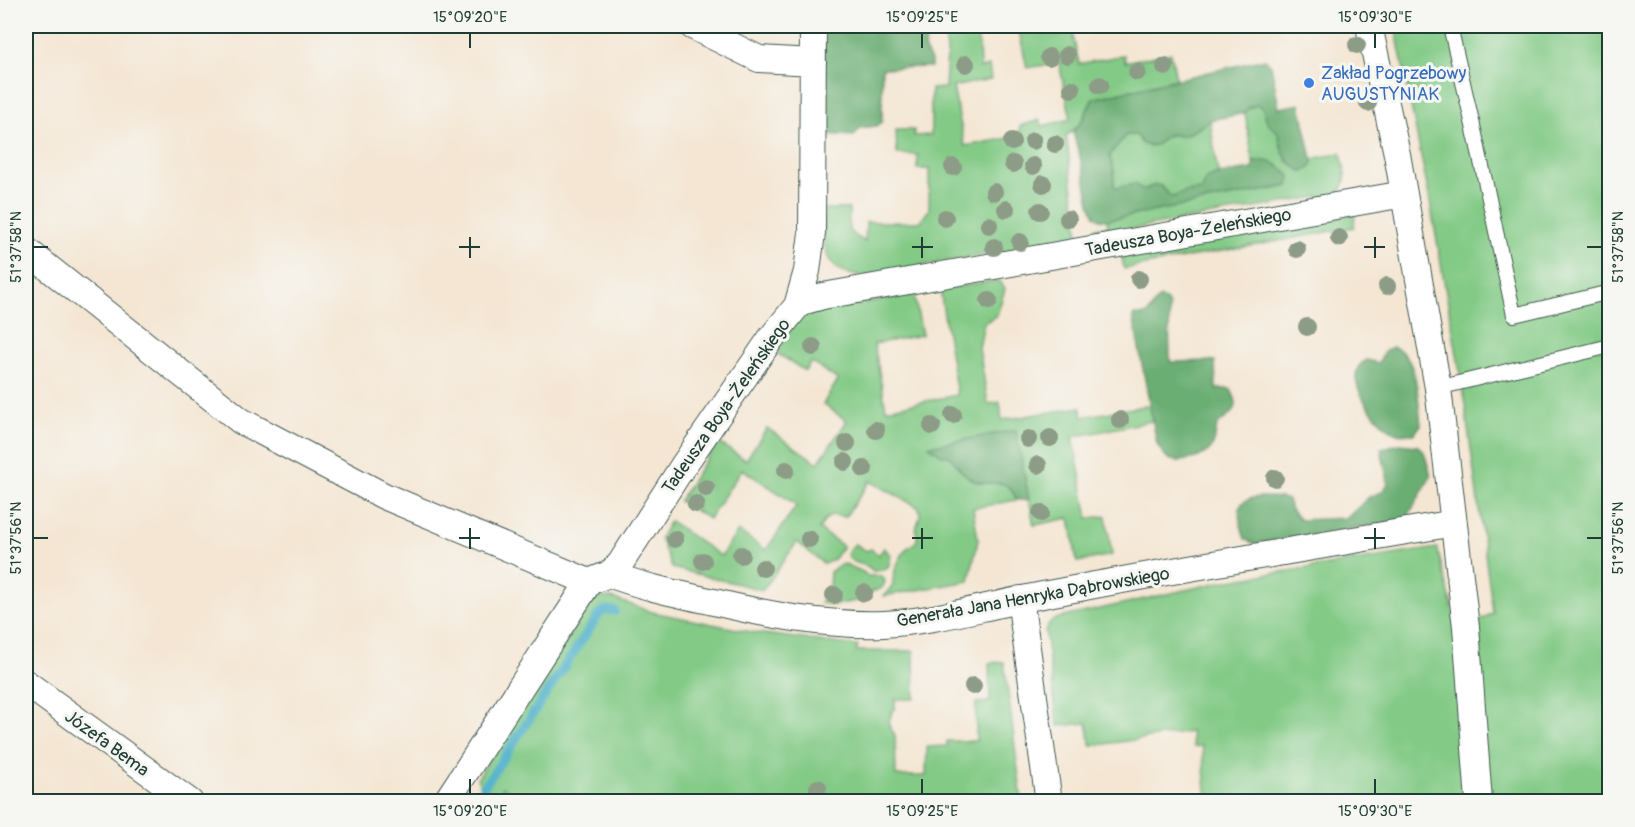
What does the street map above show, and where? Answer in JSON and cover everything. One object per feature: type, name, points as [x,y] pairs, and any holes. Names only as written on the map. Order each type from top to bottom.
[{"type":"street","points":[[692,26],[759,58],[813,62]]},
{"type":"street","points":[[797,306],[807,271],[812,233],[813,26]]},
{"type":"street","points":[[1369,26],[1397,154],[1438,388],[1466,627],[1479,801]]},
{"type":"street","name":"Tadeusza Boya-Żeleńskiego","points":[[446,801],[599,578],[620,564],[683,466],[772,337],[797,306],[823,296],[1404,194]]},
{"type":"street","name":"Generała Jana Henryka Dąbrowskiego","points":[[26,250],[241,421],[384,496],[599,578],[760,613],[863,624],[916,620],[1020,599],[1454,523]]},
{"type":"street","points":[[1020,599],[1049,801]]},
{"type":"street","name":"Józefa Bema","points":[[26,683],[190,801]]},
{"type":"lane","points":[[1450,26],[1514,315],[1610,292]]},
{"type":"lane","points":[[1438,388],[1610,346]]},
{"type":"green space","points":[[825,26],[930,26],[924,48],[931,61],[931,67],[882,68],[882,122],[876,126],[860,128],[854,136],[823,134]]},
{"type":"green space","points":[[944,26],[974,26],[979,45],[980,68],[989,66],[991,79],[953,87],[965,146],[1020,136],[1020,126],[1040,120],[1042,126],[1071,119],[1059,63],[1027,68],[1018,26],[1071,26],[1079,64],[1124,55],[1125,62],[1171,53],[1176,79],[1093,99],[1079,124],[1066,135],[1079,238],[865,276],[839,270],[827,255],[824,209],[849,209],[849,231],[865,242],[866,222],[920,222],[929,210],[929,169],[917,169],[918,155],[897,154],[896,130],[914,130],[914,136],[931,135],[931,89],[945,88],[947,52]]},
{"type":"green space","points":[[1395,26],[1609,26],[1609,801],[1207,801],[1202,746],[1193,747],[1191,732],[1091,746],[1087,723],[1058,726],[1045,631],[1050,622],[1059,618],[1230,580],[1437,548],[1468,668],[1466,627],[1493,613],[1462,383],[1429,196]]},
{"type":"green space","points":[[1265,59],[1271,65],[1279,108],[1300,104],[1313,163],[1310,168],[1301,171],[1290,163],[1283,152],[1279,134],[1269,124],[1261,106],[1254,105],[1245,113],[1210,120],[1182,136],[1168,135],[1156,145],[1142,144],[1137,135],[1126,135],[1110,157],[1114,170],[1114,186],[1117,188],[1135,184],[1143,190],[1156,185],[1161,186],[1173,197],[1186,192],[1202,190],[1206,179],[1218,174],[1253,169],[1253,162],[1265,161],[1277,165],[1290,176],[1288,186],[1107,220],[1095,216],[1073,132],[1084,118],[1093,99]]},
{"type":"green space","points":[[1257,105],[1261,106],[1267,121],[1278,132],[1287,161],[1301,171],[1313,163],[1312,159],[1341,153],[1345,182],[1340,191],[1335,194],[1096,235],[1095,228],[1108,226],[1107,220],[1288,186],[1290,176],[1277,165],[1265,161],[1253,162],[1245,113],[1247,109]]},
{"type":"green space","points":[[1210,120],[1218,174],[1206,180],[1202,190],[1186,192],[1173,197],[1161,186],[1152,186],[1143,190],[1135,184],[1117,188],[1114,186],[1111,153],[1126,135],[1137,135],[1146,146],[1150,146],[1167,136],[1189,134]]},
{"type":"green space","points":[[1355,214],[1354,227],[1124,269],[1122,257]]},
{"type":"green space","points":[[998,280],[1005,289],[997,315],[984,323],[979,348],[988,404],[1000,402],[1002,420],[1080,407],[1083,417],[1150,405],[1152,421],[1073,437],[1088,518],[1106,516],[1112,555],[1077,562],[1070,518],[1034,525],[1015,430],[930,446],[942,455],[949,455],[963,473],[1009,486],[1017,500],[973,508],[978,540],[969,581],[884,596],[893,585],[895,571],[901,557],[906,549],[917,540],[916,530],[920,514],[918,507],[870,481],[845,517],[832,515],[819,529],[843,546],[833,560],[824,564],[797,542],[763,590],[672,568],[660,538],[670,521],[721,556],[738,531],[766,550],[797,505],[742,469],[709,519],[679,501],[717,442],[746,460],[767,428],[818,463],[847,421],[823,404],[838,380],[811,362],[805,371],[775,352],[798,319],[809,313],[914,294],[922,335],[874,344],[886,409],[957,395],[940,290]]},
{"type":"green space","points":[[1160,298],[1167,301],[1169,306],[1170,362],[1215,361],[1216,389],[1230,389],[1236,402],[1231,414],[1217,425],[1213,446],[1208,452],[1185,460],[1169,459],[1157,444],[1133,316],[1147,314]]},
{"type":"green space","points":[[1393,347],[1408,359],[1416,380],[1421,425],[1414,434],[1400,434],[1387,427],[1370,409],[1358,387],[1356,376],[1359,367],[1367,360],[1378,363],[1386,350]]},
{"type":"green space","points":[[1016,430],[1029,500],[1017,500],[1008,486],[1003,484],[980,483],[969,478],[949,456],[942,455],[929,446]]},
{"type":"green space","points":[[1400,444],[1418,446],[1424,452],[1431,476],[1406,520],[1255,544],[1245,539],[1240,523],[1240,509],[1247,500],[1254,498],[1277,497],[1288,500],[1291,510],[1300,520],[1347,518],[1369,497],[1382,492],[1388,484],[1381,448]]},
{"type":"green space","points":[[855,544],[866,551],[871,549],[879,555],[884,548],[891,555],[889,566],[884,570],[873,571],[853,561],[847,555]]},
{"type":"green space","points":[[845,564],[868,576],[882,576],[885,581],[883,586],[871,592],[868,599],[833,605],[820,603],[829,587],[830,572]]},
{"type":"green space","points":[[601,597],[612,598],[652,612],[757,633],[858,646],[856,651],[914,651],[915,699],[895,699],[895,709],[889,722],[895,735],[896,776],[926,776],[927,747],[947,746],[947,741],[976,741],[976,703],[990,702],[989,663],[1004,662],[1022,801],[526,802],[503,787],[493,801],[489,802],[477,779],[585,609],[592,601]]},
{"type":"waterway","points":[[474,802],[600,613],[606,610],[615,611]]},
{"type":"place","name":"Zakład Pogrzebowy AUGUSTYNIAK","points":[[1309,83]]}]
